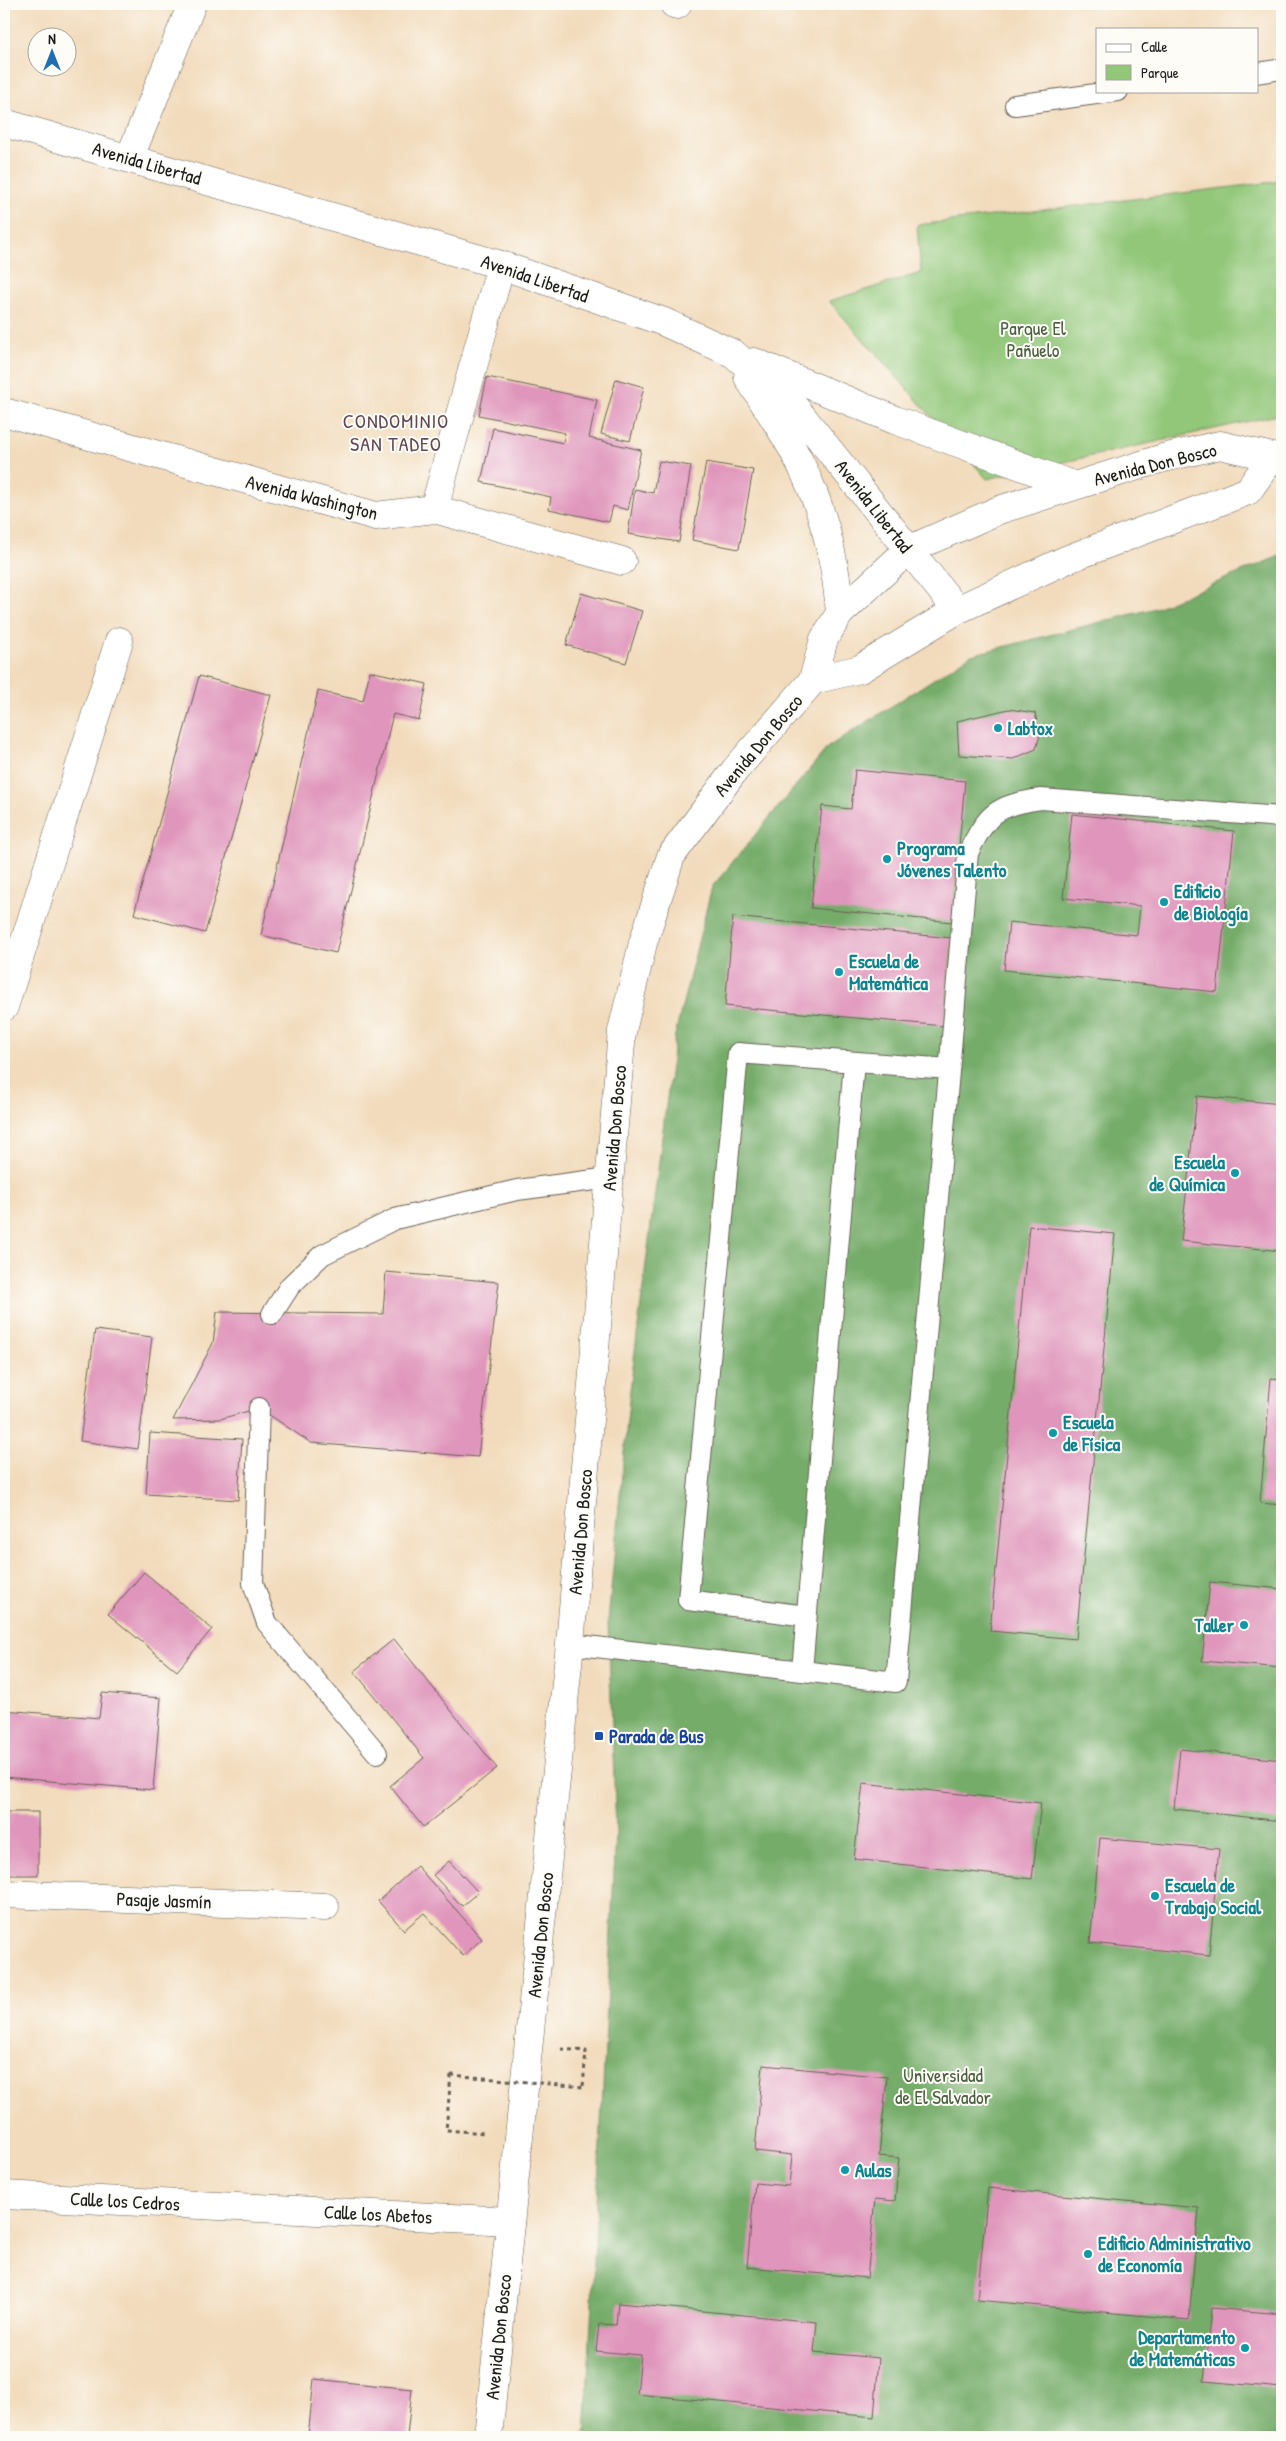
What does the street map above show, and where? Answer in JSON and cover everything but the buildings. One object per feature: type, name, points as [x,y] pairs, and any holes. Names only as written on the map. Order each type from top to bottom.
[{"type":"main road","points":[[130,157],[192,4]]},
{"type":"main road","name":"Avenida Libertad","points":[[4,123],[130,157],[501,264],[664,322],[734,354],[797,410],[957,610]]},
{"type":"main road","points":[[434,509],[501,264]]},
{"type":"main road","points":[[734,354],[904,424],[1073,485]]},
{"type":"main road","points":[[734,354],[803,468],[825,522],[837,578],[840,613]]},
{"type":"main road","name":"Avenida Washington","points":[[4,412],[376,516],[434,509],[622,561]]},
{"type":"main road","name":"Avenida Don Bosco","points":[[488,2437],[570,1644],[622,1031],[643,943],[671,856],[735,770],[813,680],[824,639],[840,613],[908,550],[999,510],[1163,458],[1220,445],[1277,455],[1248,491],[1068,558],[957,610],[860,669],[813,680]]},
{"type":"main road","points":[[4,1007],[119,641]]},
{"type":"main road","name":"Pasaje Jasmín","points":[[4,1894],[325,1907]]},
{"type":"main road","name":"Calle los Cedros","points":[[4,2195],[247,2208]]},
{"type":"main road","name":"Calle los Abetos","points":[[247,2208],[510,2221]]},
{"type":"lane","points":[[1258,73],[1282,69]]},
{"type":"lane","points":[[1015,105],[1111,92]]},
{"type":"lane","points":[[570,1644],[896,1682],[968,853],[980,828],[994,812],[1013,803],[1041,799],[1282,816]]},
{"type":"lane","points":[[806,1616],[688,1600],[738,1053],[949,1069]]},
{"type":"lane","points":[[802,1671],[854,1062]]},
{"type":"lane","points":[[272,1314],[290,1286],[322,1255],[395,1219],[517,1190],[610,1178]]},
{"type":"lane","points":[[259,1408],[253,1583],[260,1608],[267,1623],[377,1753]]},
{"type":"path","points":[[519,2136],[446,2130],[451,2076],[583,2087],[586,2051]]},
{"type":"green space","name":"Parque El Pañuelo","points":[[1282,181],[1282,414],[987,479],[829,301],[921,273],[917,225]]},
{"type":"green space","name":"Universidad de El Salvador","points":[[1282,555],[1282,2437],[585,2437],[616,1833],[608,1621],[630,1390],[675,1035],[712,887],[828,747],[971,655],[1156,608]]},
{"type":"place","name":"Labtox","points":[[998,728]]},
{"type":"place","name":"Programa Jóvenes Talento","points":[[887,859]]},
{"type":"place","name":"Edificio de Biología","points":[[1164,902]]},
{"type":"place","name":"Escuela de Matemática","points":[[839,972]]},
{"type":"place","name":"Escuela de Química","points":[[1235,1173]]},
{"type":"place","name":"Escuela de Física","points":[[1053,1433]]},
{"type":"place","name":"Taller","points":[[1244,1625]]},
{"type":"place","name":"Parada de Bus","points":[[599,1736]]},
{"type":"place","name":"Escuela de Trabajo Social","points":[[1155,1896]]},
{"type":"place","name":"Aulas","points":[[845,2170]]},
{"type":"place","name":"Edificio Administrativo de Economía","points":[[1088,2254]]},
{"type":"place","name":"Departamento de Matemáticas","points":[[1245,2348]]},
{"type":"district","name":"CONDOMINIO SAN TADEO","points":[[396,432]]}]
